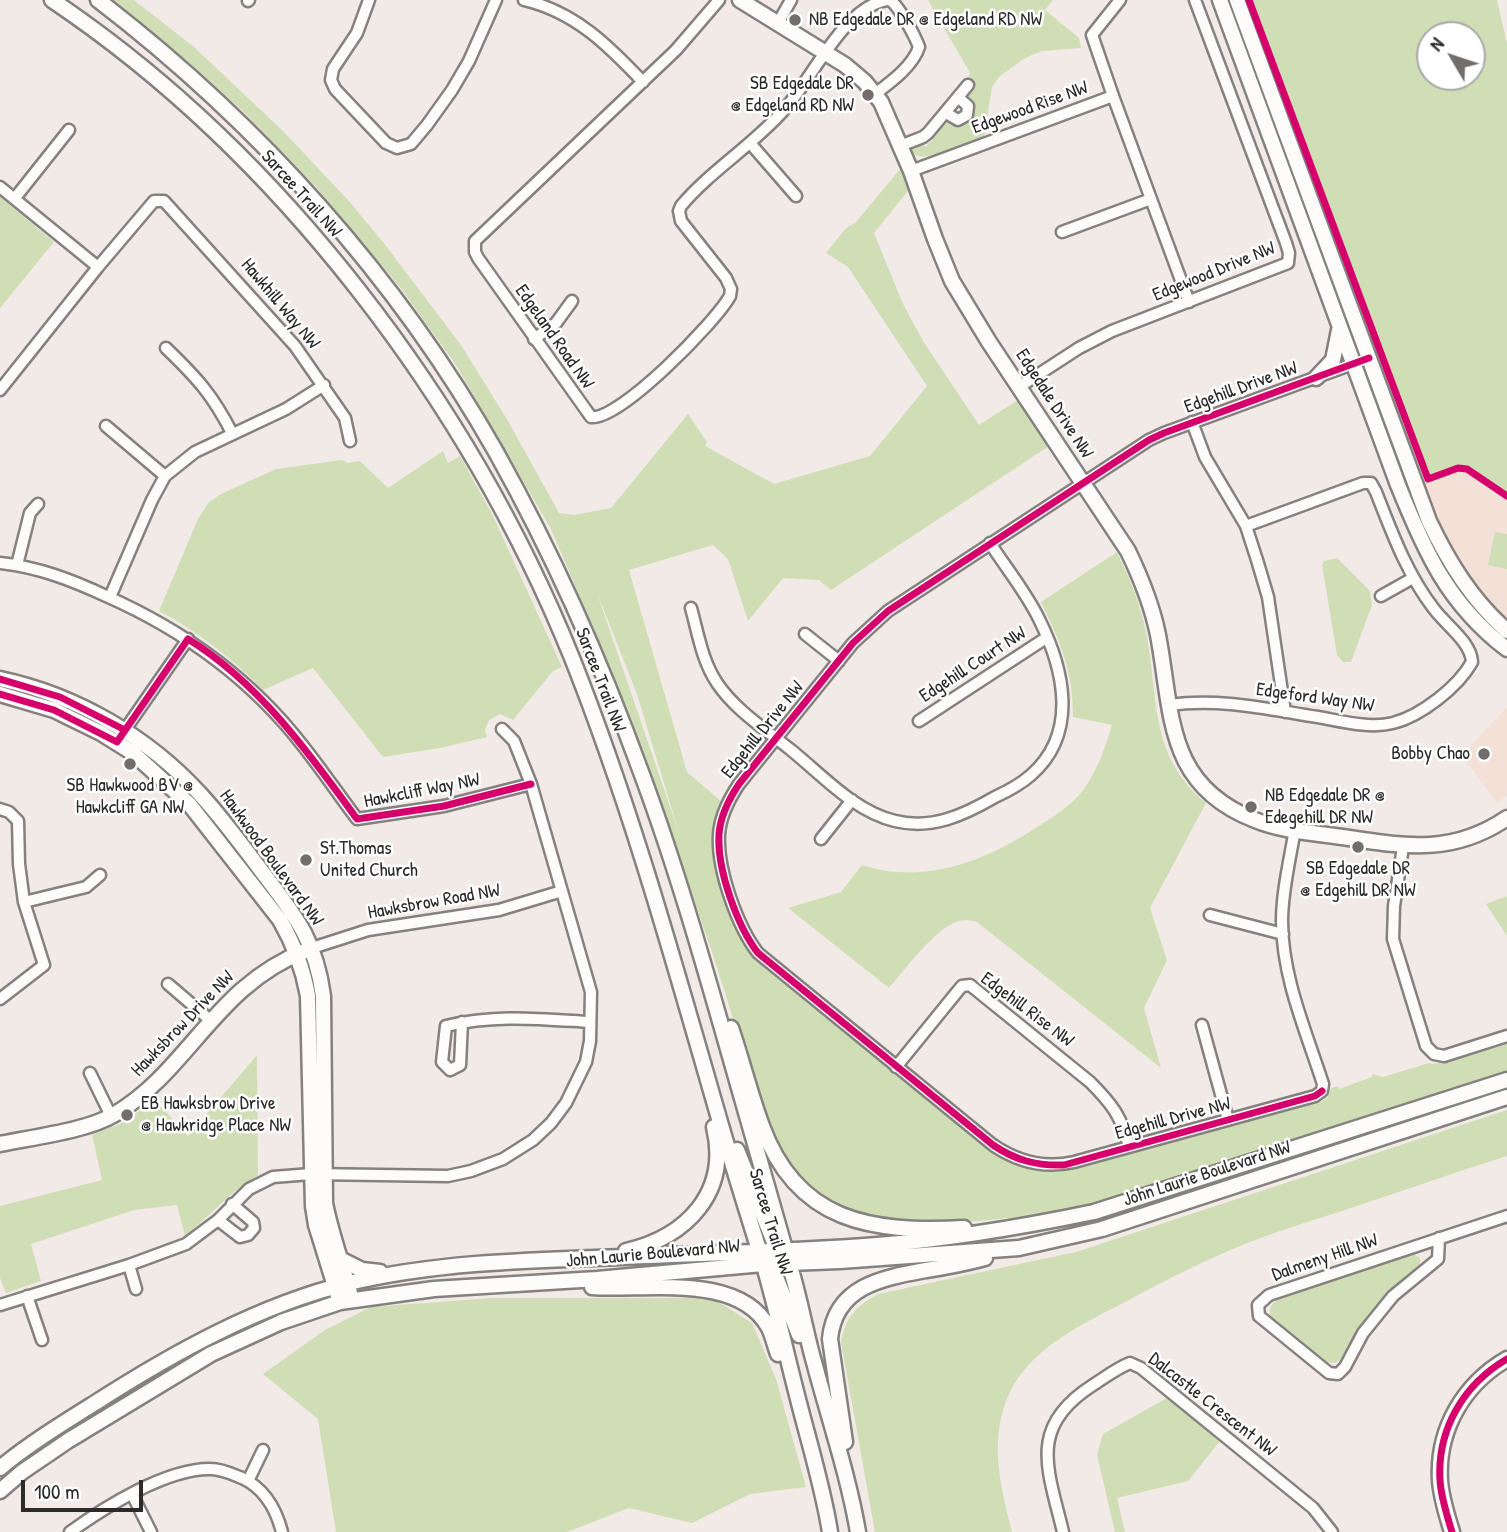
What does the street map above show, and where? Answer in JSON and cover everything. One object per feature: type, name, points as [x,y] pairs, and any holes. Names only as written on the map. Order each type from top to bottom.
[{"type":"main road","name":"Sarcee Trail NW","points":[[52,0],[112,44],[176,97],[255,170],[279,197],[356,287],[408,357],[462,440],[500,506],[532,568],[571,656],[628,813],[712,1095],[724,1114],[774,1257]]},
{"type":"main road","name":"Sarcee Trail NW","points":[[97,0],[160,51],[237,121],[281,165],[355,249],[406,314],[456,388],[495,451],[541,537],[580,621],[640,769],[703,959],[774,1257],[830,1532]]},
{"type":"main road","name":"Edgedale Drive NW","points":[[740,0],[855,72],[881,102],[911,171],[934,239],[952,281],[1128,551],[1146,592],[1158,634],[1168,705],[1177,744],[1199,782],[1234,810],[1275,827],[1404,846],[1428,846],[1457,841],[1507,818]]},
{"type":"main road","points":[[1220,0],[1398,485],[1431,562],[1462,607],[1507,649]]},
{"type":"main road","points":[[1237,0],[1429,521],[1444,552],[1478,603],[1507,631]]},
{"type":"main road","points":[[1316,378],[1333,360],[1339,325]]},
{"type":"main road","name":"Hawkwood Boulevard NW","points":[[0,679],[60,697],[121,736],[159,756],[200,794],[291,910],[313,948],[323,996],[316,1225],[346,1301]]},
{"type":"main road","name":"Hawkwood Boulevard NW","points":[[0,694],[54,710],[121,736],[190,805],[280,920],[303,970],[308,996],[318,1174],[329,1226],[342,1260],[341,1286]]},
{"type":"main road","name":"Hawksbrow Drive NW","points":[[0,1144],[81,1126],[111,1116],[136,1101],[164,1075],[210,1020],[250,982],[272,965],[313,948]]},
{"type":"main road","points":[[703,959],[715,977],[761,1125],[771,1148],[793,1183],[808,1196],[835,1213],[869,1224],[899,1228],[1009,1225],[1014,1228]]},
{"type":"main road","points":[[570,1259],[627,1251],[657,1242],[678,1230],[697,1212],[712,1186],[717,1153],[716,1137],[677,999],[678,977]]},
{"type":"main road","name":"John Laurie Boulevard NW","points":[[0,1491],[22,1472],[69,1440],[211,1354],[281,1322],[346,1301],[407,1291],[545,1283],[1014,1228],[1094,1212],[1507,1080]]},
{"type":"main road","name":"John Laurie Boulevard NW","points":[[0,1468],[135,1377],[200,1341],[256,1315],[341,1286],[396,1274],[570,1259],[893,1258],[1019,1248],[1102,1229],[1507,1097]]},
{"type":"main road","points":[[843,1464],[846,1450],[830,1339],[837,1312],[859,1290],[892,1276],[1004,1254],[1019,1248]]},
{"type":"main road","points":[[774,1257],[804,1349],[813,1361],[843,1464],[858,1532]]},
{"type":"main road","points":[[342,1260],[362,1270],[396,1274]]},
{"type":"main road","points":[[545,1283],[699,1289],[733,1296],[748,1305],[769,1328],[807,1453],[819,1480]]},
{"type":"main road","points":[[1452,1532],[1440,1479],[1445,1435],[1465,1395],[1489,1370],[1507,1359]]},
{"type":"street","points":[[369,0],[365,17],[354,40],[333,69],[331,80],[335,89],[386,143],[397,148],[411,144],[452,90],[478,43],[496,0]]},
{"type":"street","points":[[524,0],[563,14],[592,32],[643,82]]},
{"type":"street","name":"Edgeland Road NW","points":[[719,0],[676,50],[475,241],[478,258],[587,414],[597,418],[604,416],[639,391],[674,360],[727,302],[731,289],[726,278],[681,221],[679,211],[685,202],[750,143],[795,97],[842,30],[879,1],[888,0]]},
{"type":"street","points":[[778,23],[791,0]]},
{"type":"street","points":[[875,94],[891,83],[907,66],[919,47],[894,1],[888,0]]},
{"type":"street","points":[[1113,96],[1092,35],[1120,0]]},
{"type":"street","name":"Edgewood Drive NW","points":[[1019,387],[1094,339],[1284,266],[1290,259],[1195,0]]},
{"type":"street","points":[[900,146],[923,137],[968,85]]},
{"type":"street","name":"Edgewood Rise NW","points":[[911,171],[1113,96],[1189,302]]},
{"type":"street","points":[[946,113],[958,120],[967,116],[968,106],[958,97]]},
{"type":"street","points":[[15,198],[69,131]]},
{"type":"street","points":[[750,143],[796,196]]},
{"type":"street","points":[[0,187],[98,267]]},
{"type":"street","points":[[1062,232],[1151,199]]},
{"type":"street","name":"Hawkhill Way NW","points":[[0,390],[154,201],[164,201],[263,308],[324,385],[345,418],[350,441]]},
{"type":"street","points":[[534,339],[556,323],[572,301]]},
{"type":"street","points":[[166,348],[202,383],[219,407],[232,433]]},
{"type":"street","name":"Edgehill Drive NW","points":[[1295,830],[1282,917],[1285,961],[1323,1089],[1315,1096],[1064,1165],[1024,1161],[993,1145],[758,953],[742,930],[737,917],[720,859],[719,835],[722,817],[739,784],[838,661],[869,626],[888,611],[1149,440],[1369,358]]},
{"type":"street","points":[[110,597],[165,476],[195,452],[286,409],[324,385]]},
{"type":"street","points":[[1192,422],[1205,457],[1246,526],[1268,597],[1285,712]]},
{"type":"street","points":[[106,426],[165,476]]},
{"type":"street","name":"Edgeford Way NW","points":[[1168,705],[1217,702],[1355,723],[1391,724],[1421,712],[1442,696],[1472,662],[1471,652],[1443,620],[1413,578],[1371,483],[1363,483],[1246,526]]},
{"type":"street","points":[[18,565],[30,513],[38,504]]},
{"type":"street","points":[[691,608],[704,656],[716,681],[733,703],[852,800],[892,821],[924,825],[966,813],[1017,785],[1031,775],[1052,749],[1059,731],[1063,712],[1060,675],[1039,618],[990,543]]},
{"type":"street","name":"Hawkcliff Way NW","points":[[0,563],[63,576],[142,612],[218,660],[259,697],[302,744],[357,819],[444,806],[531,784]]},
{"type":"street","points":[[1381,596],[1413,578]]},
{"type":"street","points":[[805,634],[838,661]]},
{"type":"street","name":"Edgehill Court NW","points":[[919,722],[1046,638]]},
{"type":"street","points":[[121,736],[188,639]]},
{"type":"street","points":[[0,1305],[129,1265],[186,1244],[218,1220],[249,1189],[272,1177],[318,1174],[448,1176],[503,1159],[533,1140],[551,1123],[566,1103],[586,1062],[590,1041],[592,992],[531,784],[514,741],[502,729]]},
{"type":"street","points":[[821,839],[852,800]]},
{"type":"street","points":[[0,809],[9,812],[18,821],[19,864],[24,902],[44,965],[0,999]]},
{"type":"street","points":[[1404,846],[1394,906],[1393,939],[1426,1046],[1434,1054],[1444,1056],[1507,1036]]},
{"type":"street","points":[[24,902],[86,887],[100,875]]},
{"type":"street","name":"Hawksbrow Road NW","points":[[313,948],[368,930],[499,910],[562,891]]},
{"type":"street","points":[[1210,915],[1283,934]]},
{"type":"street","points":[[168,984],[210,1020]]},
{"type":"street","name":"Edgehill Rise NW","points":[[896,1067],[962,986],[970,985],[1105,1097],[1121,1119],[1129,1147]]},
{"type":"street","points":[[462,1022],[499,1017],[590,1022]]},
{"type":"street","points":[[1202,1025],[1228,1120]]},
{"type":"street","points":[[90,1073],[111,1116]]},
{"type":"street","points":[[218,1220],[240,1237],[248,1235],[254,1228],[253,1222],[232,1204]]},
{"type":"street","name":"Dalmeny Hill NW","points":[[1439,1238],[1437,1259],[1393,1296],[1374,1318],[1340,1372],[1329,1373],[1259,1316],[1258,1305],[1269,1295],[1439,1238],[1507,1216]]},
{"type":"street","points":[[129,1265],[136,1289]]},
{"type":"street","points":[[27,1296],[42,1340]]},
{"type":"street","name":"Dalcastle Crescent NW","points":[[1063,1532],[1047,1464],[1046,1448],[1054,1423],[1070,1400],[1130,1363],[1141,1368],[1313,1508],[1332,1532]]},
{"type":"street","points":[[248,1481],[263,1450]]},
{"type":"street","points":[[70,1532],[111,1504],[183,1473],[199,1470],[221,1471],[248,1481],[267,1497],[282,1532]]},
{"type":"street","points":[[132,1494],[151,1532]]},
{"type":"shaded area","points":[[1466,470],[1507,499],[1507,618],[1464,570],[1448,543],[1423,485]]},
{"type":"shaded area","points":[[1507,707],[1507,796],[1497,803],[1462,755]]},
{"type":"green space","points":[[113,0],[134,0],[194,47],[282,130],[348,200],[461,345],[508,421],[559,513],[574,515],[611,508],[688,414],[707,442],[705,446],[774,484],[870,456],[927,386],[848,267],[826,253],[901,168],[908,191],[874,233],[903,304],[923,341],[979,425],[1018,400],[1049,446],[831,590],[819,580],[783,578],[748,621],[728,559],[713,545],[629,570],[687,772],[721,801],[714,843],[716,866],[728,911],[737,931],[762,966],[995,1154],[1032,1168],[1071,1170],[1320,1102],[1327,1098],[1331,1088],[1338,1086],[1339,1089],[1372,1077],[1372,1074],[1383,1077],[1429,1063],[1444,1062],[1507,1042],[1507,1072],[1166,1185],[1066,1212],[980,1221],[907,1224],[863,1218],[861,1213],[860,1217],[825,1203],[785,1164],[763,1113],[713,955],[632,720],[551,529],[456,365],[400,287],[317,188],[246,114]],"holes":[[[599,598],[637,694],[679,833]]]},
{"type":"green space","points":[[928,0],[1053,0],[1045,10],[1079,38],[1081,48],[1042,51],[1022,60],[999,77],[992,87],[984,137],[944,153],[924,157],[916,155],[910,151],[912,146],[921,143],[926,147],[947,121],[961,123],[969,118],[966,97],[974,86],[968,78],[970,73]]},
{"type":"green space","points":[[1246,0],[1497,0],[1507,44],[1507,499],[1466,470],[1423,485]]},
{"type":"green space","points":[[0,197],[54,242],[0,308]]},
{"type":"green space","points":[[443,451],[448,463],[460,456],[493,516],[562,667],[553,671],[513,720],[500,714],[489,720],[485,730],[487,737],[383,757],[313,668],[263,690],[214,646],[159,611],[198,519],[209,502],[223,493],[276,469],[342,460],[348,463],[360,461],[388,488]]},
{"type":"green space","points":[[1495,532],[1507,534],[1507,569],[1488,565]]},
{"type":"green space","points":[[1117,552],[1143,619],[1160,730],[1176,768],[1188,786],[1206,803],[1150,908],[1167,960],[1144,1008],[1161,1068],[977,922],[956,922],[935,936],[889,988],[788,908],[841,892],[862,865],[885,871],[930,871],[973,860],[1034,829],[1079,795],[1097,766],[1112,725],[1073,717],[1068,671],[1041,602]]},
{"type":"green space","points":[[1337,558],[1370,591],[1372,605],[1351,662],[1343,662],[1337,655],[1322,565],[1324,561]]},
{"type":"green space","points":[[1507,896],[1507,936],[1486,904]]},
{"type":"green space","points":[[257,1055],[258,1175],[229,1196],[185,1236],[177,1205],[134,1210],[31,1244],[41,1281],[6,1293],[0,1278],[0,1206],[102,1180],[92,1134],[120,1124],[155,1100],[188,1136]]},
{"type":"green space","points":[[1507,1110],[1507,1156],[1286,1229],[1234,1249],[1092,1319],[1045,1350],[1031,1362],[1010,1392],[999,1427],[1000,1479],[1012,1532],[875,1532],[841,1342],[849,1319],[871,1298],[878,1294],[1076,1252]]},
{"type":"green space","points":[[1413,1254],[1420,1258],[1420,1265],[1376,1307],[1342,1358],[1335,1363],[1324,1362],[1271,1317],[1271,1307],[1283,1296]]},
{"type":"green space","points":[[492,1298],[690,1298],[717,1301],[752,1323],[776,1379],[806,1487],[750,1494],[692,1523],[629,1508],[567,1532],[336,1532],[318,1419],[263,1374],[325,1330],[371,1307]]},
{"type":"green space","points":[[1167,1398],[1220,1441],[1188,1481],[1117,1498],[1125,1532],[1115,1532],[1097,1455],[1103,1434]]},
{"type":"cycle path","points":[[1249,0],[1428,479],[1458,468],[1467,469],[1507,496]]},
{"type":"cycle path","points":[[1322,1091],[1315,1096],[1064,1165],[1035,1163],[1009,1155],[993,1145],[758,953],[750,942],[730,897],[721,864],[719,835],[726,808],[739,784],[853,643],[888,611],[1149,440],[1369,358]]},
{"type":"cycle path","points":[[0,694],[54,710],[117,742],[188,639],[238,676],[260,698],[301,745],[357,819],[444,806],[531,784]]},
{"type":"cycle path","points":[[0,679],[60,697],[125,730]]},
{"type":"cycle path","points":[[1452,1532],[1440,1480],[1443,1443],[1456,1410],[1466,1395],[1478,1381],[1507,1359]]},
{"type":"place","name":"NB Edgedale DR @ Edgeland RD NW","points":[[795,20]]},
{"type":"place","name":"SB Edgedale DR @ Edgeland RD NW","points":[[868,95]]},
{"type":"place","name":"Bobby Chao","points":[[1484,754]]},
{"type":"place","name":"SB Hawkwood BV @ Hawkcliff GA NW","points":[[130,764]]},
{"type":"place","name":"NB Edgedale DR @ Edegehill DR NW","points":[[1251,807]]},
{"type":"place","name":"SB Edgedale DR @ Edgehill DR NW","points":[[1358,847]]},
{"type":"place","name":"St.Thomas United Church","points":[[306,860]]},
{"type":"place","name":"EB Hawksbrow Drive @ Hawkridge Place NW","points":[[127,1115]]}]
